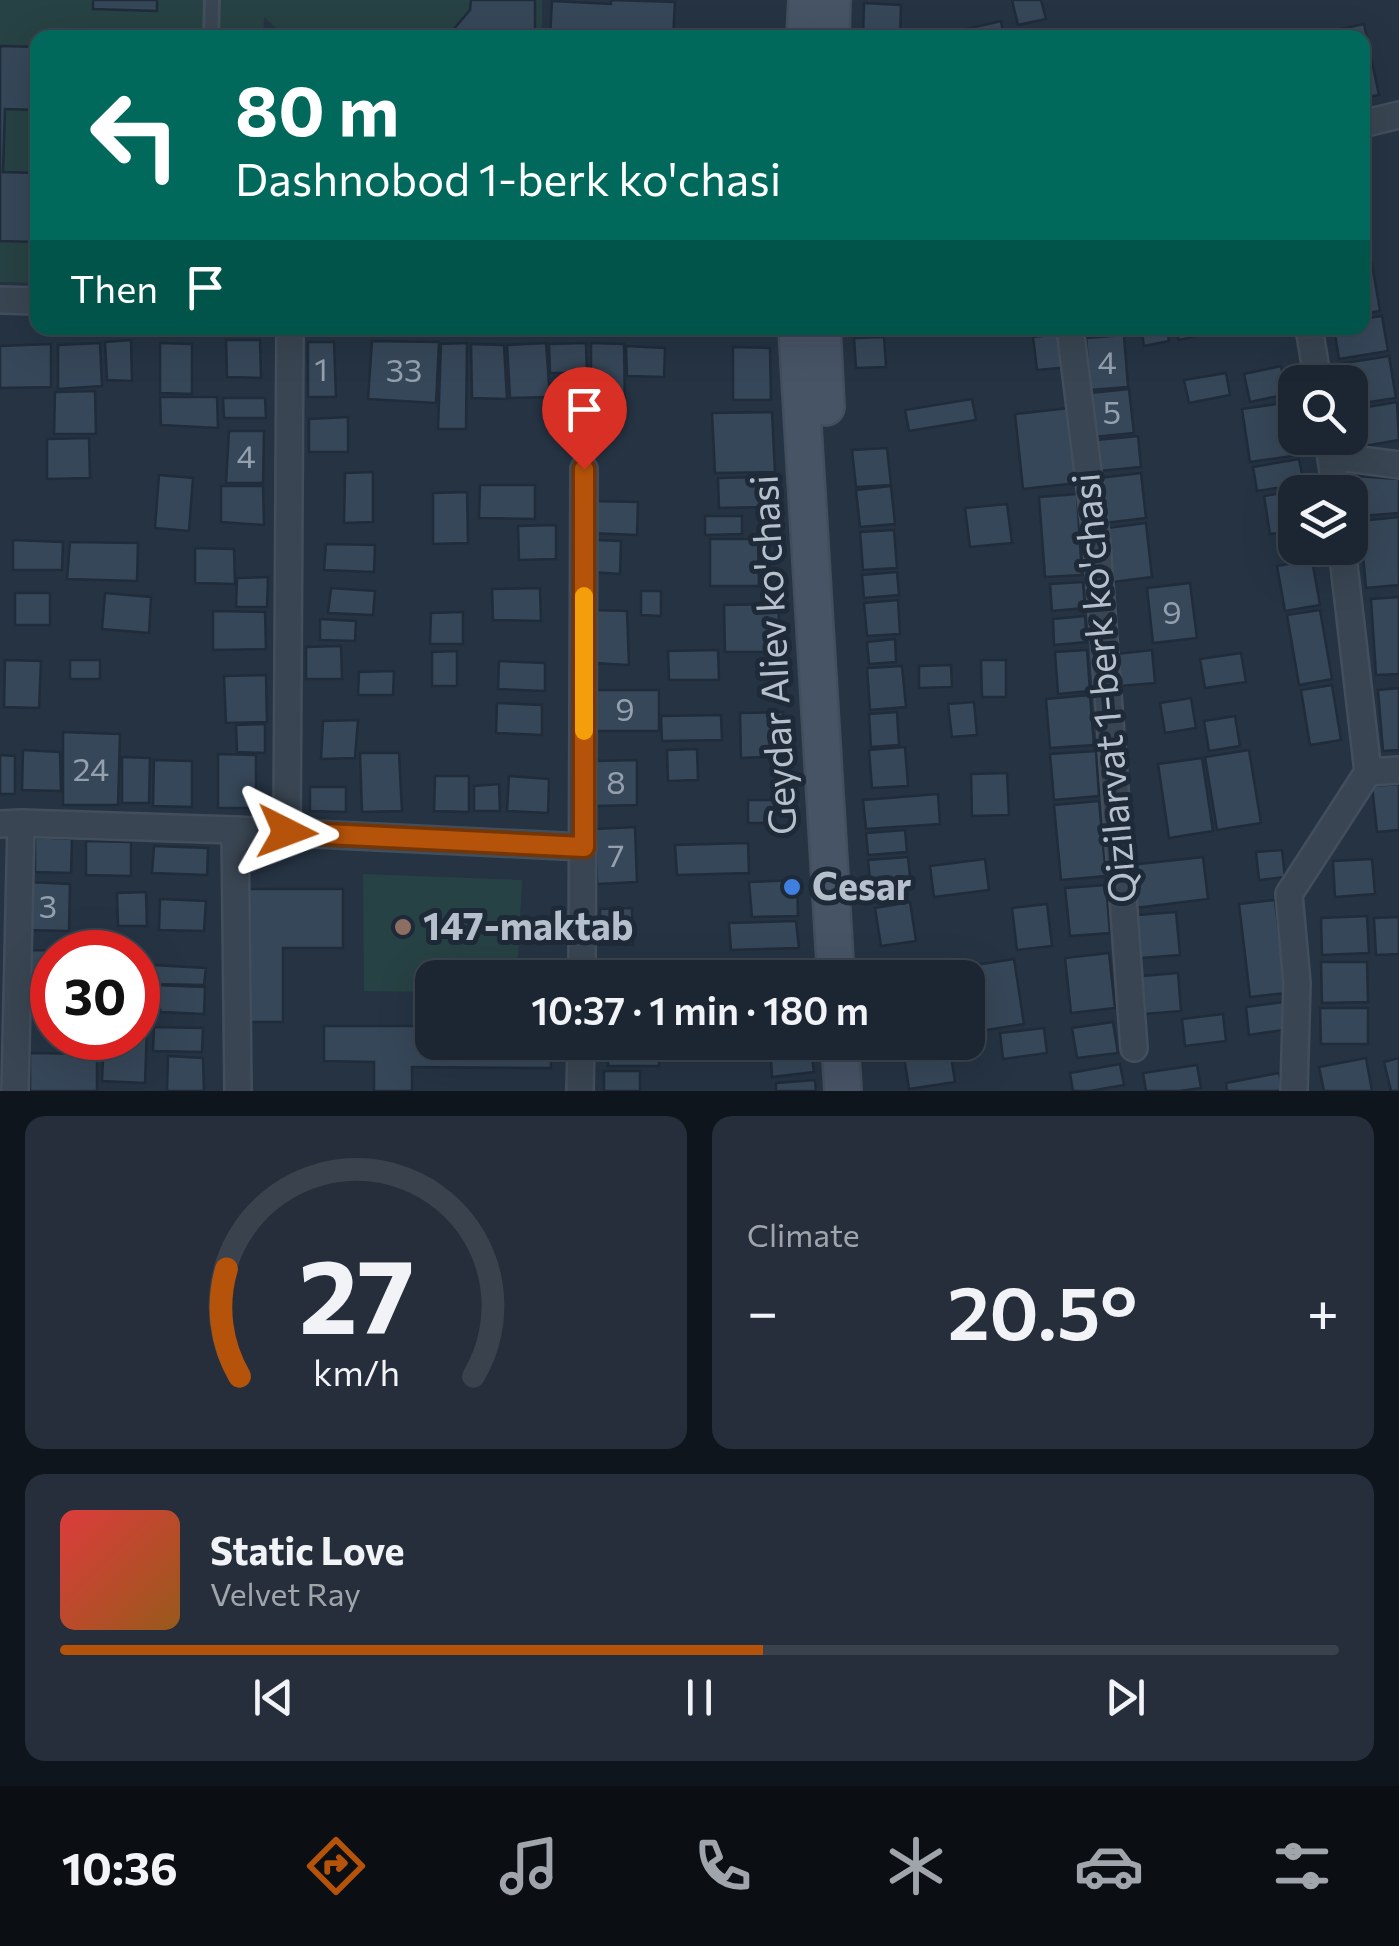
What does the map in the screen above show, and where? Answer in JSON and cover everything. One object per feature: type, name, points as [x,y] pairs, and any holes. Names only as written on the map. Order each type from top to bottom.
[{"type":"main road","points":[[806,30],[807,0]]},
{"type":"main road","points":[[831,30],[832,0]]},
{"type":"main road","name":"Geydar Aliev ko'chasi","points":[[798,335],[835,960]]},
{"type":"main road","name":"Geydar Aliev ko'chasi","points":[[822,335],[854,960]]},
{"type":"main road","points":[[841,1060],[843,1091]]},
{"type":"main road","points":[[859,1060],[860,1091]]},
{"type":"street","points":[[1370,122],[1399,114]]},
{"type":"street","points":[[0,300],[30,301]]},
{"type":"street","points":[[287,832],[290,335]]},
{"type":"street","name":"Qizilarvat 1-berk ko'chasi","points":[[1071,335],[1097,544],[1134,1048]]},
{"type":"street","points":[[1309,335],[1315,365]]},
{"type":"street","points":[[1361,455],[1399,465]]},
{"type":"street","points":[[582,960],[584,469]]},
{"type":"street","points":[[1294,1091],[1297,983],[1289,894],[1368,772],[1344,565]]},
{"type":"street","points":[[1368,772],[1399,770]]},
{"type":"street","points":[[15,1091],[10,824],[287,832],[584,847]]},
{"type":"street","points":[[235,830],[238,1091]]},
{"type":"street","points":[[580,1060],[580,1091]]},
{"type":"lane","points":[[211,30],[212,0]]},
{"type":"green space","points":[[0,0],[542,0],[542,30],[278,30],[264,17],[263,30],[30,30],[30,283],[0,282]]},
{"type":"green space","points":[[363,874],[522,880],[518,960],[415,960],[415,992],[364,991]]},
{"type":"building","points":[[93,0],[157,0],[157,11],[93,9]]},
{"type":"building","points":[[471,0],[535,0],[535,30],[453,30],[470,10]]},
{"type":"building","points":[[611,0],[675,2],[673,30],[550,30],[552,1],[611,4]]},
{"type":"building","points":[[1012,0],[1041,0],[1046,19],[1018,25]]},
{"type":"building","points":[[864,3],[901,5],[900,30],[863,30]]},
{"type":"building","points":[[1001,21],[1003,30],[962,30]]},
{"type":"building","points":[[1364,24],[1365,30],[1336,30]]},
{"type":"building","points":[[0,46],[30,47],[30,110],[5,109],[3,172],[30,173],[30,242],[0,241]]},
{"type":"building","points":[[1370,52],[1379,95],[1370,97]]},
{"type":"building","points":[[1370,264],[1380,311],[1370,313]]},
{"type":"building","points":[[1382,316],[1388,351],[1339,359],[1335,335],[1370,335],[1370,318]]},
{"type":"building","points":[[1067,335],[1071,367],[1037,370],[1033,337]]},
{"type":"building","points":[[1124,335],[1128,387],[1090,390],[1086,338]]},
{"type":"building","points":[[1142,335],[1168,335],[1169,341],[1144,346]]},
{"type":"building","points":[[884,337],[886,367],[856,368],[854,338]]},
{"type":"building","points":[[131,340],[132,381],[107,380],[105,342]]},
{"type":"building","points":[[226,340],[260,340],[261,378],[227,377]]},
{"type":"building","points":[[372,341],[439,342],[436,403],[368,399]]},
{"type":"building","points":[[308,342],[334,342],[336,397],[308,397]]},
{"type":"building","points":[[100,343],[102,386],[58,389],[58,345]]},
{"type":"building","points":[[160,343],[192,344],[192,394],[160,393]]},
{"type":"building","points":[[467,343],[466,429],[438,429],[441,344]]},
{"type":"building","points":[[546,343],[550,397],[510,398],[507,345]]},
{"type":"building","points":[[586,343],[587,373],[550,373],[549,344]]},
{"type":"building","points":[[591,343],[624,344],[625,408],[591,410]]},
{"type":"building","points":[[51,344],[51,387],[0,388],[0,346]]},
{"type":"building","points":[[471,344],[504,345],[507,399],[472,398]]},
{"type":"building","points":[[626,346],[665,348],[664,377],[627,376]]},
{"type":"building","points":[[733,347],[770,348],[771,400],[733,400]]},
{"type":"building","points":[[1389,356],[1396,398],[1368,402],[1368,365],[1339,364]]},
{"type":"building","points":[[1278,367],[1278,396],[1250,402],[1244,374]]},
{"type":"building","points":[[1226,373],[1230,395],[1189,403],[1184,380]]},
{"type":"building","points":[[1129,389],[1134,433],[1094,437],[1090,393]]},
{"type":"building","points":[[95,391],[96,434],[54,434],[55,392]]},
{"type":"building","points":[[160,397],[217,397],[218,428],[161,425]]},
{"type":"building","points":[[223,398],[265,398],[266,418],[224,418]]},
{"type":"building","points":[[972,399],[976,420],[909,431],[905,410]]},
{"type":"building","points":[[1397,402],[1399,440],[1368,445],[1368,407]]},
{"type":"building","points":[[1278,404],[1278,455],[1299,455],[1250,462],[1242,409]]},
{"type":"building","points":[[1069,408],[1077,483],[1023,489],[1015,414]]},
{"type":"building","points":[[772,412],[775,472],[715,473],[712,413]]},
{"type":"building","points":[[348,417],[348,452],[309,452],[309,419]]},
{"type":"building","points":[[229,431],[264,431],[263,483],[226,483]]},
{"type":"building","points":[[1138,436],[1141,467],[1099,471],[1096,440]]},
{"type":"building","points":[[89,438],[90,478],[47,479],[47,439]]},
{"type":"building","points":[[887,448],[891,485],[856,487],[852,450]]},
{"type":"building","points":[[1299,459],[1302,475],[1278,475],[1278,488],[1257,491],[1253,467]]},
{"type":"building","points":[[373,472],[373,522],[344,523],[345,473]]},
{"type":"building","points":[[1141,473],[1146,518],[1105,523],[1099,478]]},
{"type":"building","points":[[159,475],[193,478],[189,531],[155,528]]},
{"type":"building","points":[[764,477],[766,507],[719,508],[718,478]]},
{"type":"building","points":[[1368,477],[1399,479],[1399,513],[1368,515]]},
{"type":"building","points":[[480,485],[535,485],[535,519],[479,518]]},
{"type":"building","points":[[221,486],[263,486],[264,525],[221,522]]},
{"type":"building","points":[[891,486],[895,524],[860,527],[856,490]]},
{"type":"building","points":[[467,492],[468,543],[433,544],[433,493]]},
{"type":"building","points":[[1077,494],[1082,575],[1045,577],[1039,497]]},
{"type":"building","points":[[1278,494],[1278,533],[1270,534],[1264,496]]},
{"type":"building","points":[[591,501],[638,502],[637,535],[590,533]]},
{"type":"building","points":[[1007,504],[1012,543],[970,547],[965,508]]},
{"type":"building","points":[[705,516],[742,516],[742,534],[705,535]]},
{"type":"building","points":[[1399,517],[1399,585],[1366,588],[1368,520]]},
{"type":"building","points":[[1146,523],[1152,577],[1113,582],[1107,528]]},
{"type":"building","points":[[556,525],[556,559],[519,560],[518,526]]},
{"type":"building","points":[[894,530],[897,568],[863,570],[860,532]]},
{"type":"building","points":[[710,539],[758,539],[759,586],[710,586]]},
{"type":"building","points":[[13,540],[63,542],[62,570],[13,570]]},
{"type":"building","points":[[593,540],[621,541],[620,574],[592,572]]},
{"type":"building","points":[[70,542],[138,543],[137,581],[67,579]]},
{"type":"building","points":[[326,544],[375,545],[374,572],[324,570]]},
{"type":"building","points":[[195,548],[234,549],[235,584],[195,583]]},
{"type":"building","points":[[1313,565],[1320,605],[1285,611],[1277,566]]},
{"type":"building","points":[[897,572],[899,595],[864,598],[862,575]]},
{"type":"building","points":[[268,577],[267,607],[236,607],[237,578]]},
{"type":"building","points":[[1083,582],[1085,608],[1052,611],[1050,584]]},
{"type":"building","points":[[1190,583],[1197,638],[1153,643],[1147,588]]},
{"type":"building","points":[[331,588],[375,591],[373,615],[328,613]]},
{"type":"building","points":[[540,588],[541,621],[493,620],[492,589]]},
{"type":"building","points":[[641,591],[661,591],[661,616],[641,615]]},
{"type":"building","points":[[15,593],[50,593],[50,625],[15,625]]},
{"type":"building","points":[[105,593],[151,597],[149,633],[102,629]]},
{"type":"building","points":[[1399,597],[1399,674],[1376,675],[1371,599]]},
{"type":"building","points":[[898,600],[900,634],[867,636],[864,603]]},
{"type":"building","points":[[778,604],[781,652],[725,652],[724,605]]},
{"type":"building","points":[[592,610],[627,611],[629,665],[593,663]]},
{"type":"building","points":[[1320,610],[1332,679],[1299,685],[1287,615]]},
{"type":"building","points":[[213,611],[265,612],[266,649],[213,650]]},
{"type":"building","points":[[463,612],[463,644],[430,644],[431,613]]},
{"type":"building","points":[[1085,616],[1087,642],[1054,645],[1053,619]]},
{"type":"building","points":[[320,619],[356,621],[355,641],[320,640]]},
{"type":"building","points":[[895,639],[896,662],[869,664],[867,642]]},
{"type":"building","points":[[341,646],[342,679],[306,679],[306,647]]},
{"type":"building","points":[[718,650],[719,680],[669,680],[668,651]]},
{"type":"building","points":[[1087,650],[1090,691],[1058,694],[1055,652]]},
{"type":"building","points":[[1152,650],[1155,683],[1120,686],[1116,654]]},
{"type":"building","points":[[457,651],[457,686],[432,686],[432,652]]},
{"type":"building","points":[[1241,653],[1246,682],[1205,688],[1200,659]]},
{"type":"building","points":[[5,660],[41,661],[39,708],[4,707]]},
{"type":"building","points":[[70,660],[100,660],[100,679],[70,679]]},
{"type":"building","points":[[981,660],[1006,660],[1006,697],[982,697]]},
{"type":"building","points":[[499,661],[545,663],[545,691],[498,689]]},
{"type":"building","points":[[951,665],[952,687],[919,688],[919,666]]},
{"type":"building","points":[[902,666],[906,707],[870,710],[867,668]]},
{"type":"building","points":[[394,671],[393,695],[358,695],[359,672]]},
{"type":"building","points":[[266,675],[267,722],[226,723],[224,676]]},
{"type":"building","points":[[1332,685],[1341,740],[1310,745],[1301,690]]},
{"type":"building","points":[[1399,688],[1399,750],[1383,751],[1378,690]]},
{"type":"building","points":[[590,690],[659,690],[659,731],[591,731]]},
{"type":"building","points":[[1090,695],[1094,745],[1050,748],[1046,699]]},
{"type":"building","points":[[1191,698],[1196,728],[1165,733],[1160,703]]},
{"type":"building","points":[[974,702],[977,735],[952,737],[948,704]]},
{"type":"building","points":[[497,703],[542,705],[542,735],[496,733]]},
{"type":"building","points":[[783,712],[784,756],[741,758],[740,713]]},
{"type":"building","points":[[897,712],[899,745],[871,747],[869,714]]},
{"type":"building","points":[[721,715],[722,740],[662,741],[661,716]]},
{"type":"building","points":[[1235,716],[1240,746],[1209,751],[1204,721]]},
{"type":"building","points":[[358,720],[355,758],[321,759],[323,721]]},
{"type":"building","points":[[265,724],[265,753],[237,752],[236,725]]},
{"type":"building","points":[[63,732],[120,734],[118,805],[63,805]]},
{"type":"building","points":[[905,747],[908,786],[872,788],[869,750]]},
{"type":"building","points":[[697,749],[698,780],[668,781],[667,750]]},
{"type":"building","points":[[23,750],[60,752],[61,791],[22,790]]},
{"type":"building","points":[[1249,750],[1261,823],[1217,830],[1205,757]]},
{"type":"building","points":[[1096,751],[1099,796],[1054,800],[1050,754]]},
{"type":"building","points":[[360,753],[399,753],[402,811],[362,812]]},
{"type":"building","points":[[218,754],[256,755],[256,808],[218,808]]},
{"type":"building","points":[[0,755],[15,756],[15,794],[0,794]]},
{"type":"building","points":[[122,757],[150,758],[149,803],[122,803]]},
{"type":"building","points":[[1202,758],[1213,831],[1169,838],[1158,764]]},
{"type":"building","points":[[154,760],[192,761],[192,807],[153,806]]},
{"type":"building","points":[[637,760],[637,805],[595,806],[594,761]]},
{"type":"building","points":[[1007,773],[1009,815],[972,816],[971,774]]},
{"type":"building","points":[[435,776],[469,776],[469,812],[434,811]]},
{"type":"building","points":[[509,776],[549,779],[548,813],[507,811]]},
{"type":"building","points":[[499,784],[500,811],[474,811],[474,786]]},
{"type":"building","points":[[1399,784],[1399,830],[1377,832],[1372,786]]},
{"type":"building","points":[[310,787],[346,787],[346,812],[310,811]]},
{"type":"building","points":[[938,794],[940,824],[866,829],[863,800]]},
{"type":"building","points":[[748,800],[774,800],[774,823],[748,823]]},
{"type":"building","points":[[1099,801],[1106,876],[1061,880],[1054,805]]},
{"type":"building","points":[[635,827],[637,882],[597,884],[595,829]]},
{"type":"building","points":[[905,830],[907,852],[868,855],[866,833]]},
{"type":"building","points":[[35,837],[72,839],[71,873],[35,872]]},
{"type":"building","points":[[86,841],[131,842],[131,876],[86,875]]},
{"type":"building","points":[[748,843],[749,873],[677,875],[675,845]]},
{"type":"building","points":[[154,846],[208,848],[207,875],[152,873]]},
{"type":"building","points":[[1282,850],[1285,877],[1259,880],[1256,852]]},
{"type":"building","points":[[908,857],[910,877],[870,880],[868,860]]},
{"type":"building","points":[[1203,857],[1208,899],[1135,908],[1130,865]]},
{"type":"building","points":[[985,859],[989,890],[934,897],[930,866]]},
{"type":"building","points":[[1372,859],[1375,894],[1335,897],[1333,861]]},
{"type":"building","points":[[797,880],[798,916],[752,917],[749,882]]},
{"type":"building","points":[[27,882],[70,884],[69,930],[27,930]]},
{"type":"building","points":[[1106,885],[1110,933],[1070,936],[1065,888]]},
{"type":"building","points":[[240,889],[343,889],[343,948],[283,948],[283,1022],[240,1022]]},
{"type":"building","points":[[146,892],[147,926],[118,926],[117,893]]},
{"type":"building","points":[[160,899],[206,901],[204,931],[159,930]]},
{"type":"building","points":[[1275,900],[1286,993],[1250,997],[1239,904]]},
{"type":"building","points":[[910,902],[916,941],[881,946],[875,908]]},
{"type":"building","points":[[1047,904],[1052,946],[1017,950],[1012,908]]},
{"type":"building","points":[[632,908],[633,945],[600,945],[600,909]]},
{"type":"building","points":[[1176,912],[1180,955],[1141,958],[1137,915]]},
{"type":"building","points":[[1367,916],[1369,953],[1322,955],[1321,918]]},
{"type":"building","points":[[1399,917],[1399,954],[1376,955],[1374,918]]},
{"type":"building","points":[[796,921],[799,948],[731,950],[729,923]]},
{"type":"building","points":[[1109,953],[1115,1008],[1071,1013],[1065,958]]},
{"type":"building","points":[[1014,959],[1024,1024],[985,1030],[985,964]]},
{"type":"building","points":[[1321,962],[1367,962],[1368,1002],[1322,1003]]},
{"type":"building","points":[[160,965],[206,968],[204,985],[160,984]]},
{"type":"building","points":[[1178,973],[1181,1011],[1145,1014],[1142,976]]},
{"type":"building","points":[[160,985],[205,987],[204,1014],[161,1012]]},
{"type":"building","points":[[1284,1002],[1283,1030],[1249,1035],[1246,1007]]},
{"type":"building","points":[[1320,1008],[1368,1008],[1368,1044],[1321,1044]]},
{"type":"building","points":[[1223,1014],[1226,1041],[1185,1046],[1182,1019]]},
{"type":"building","points":[[1113,1022],[1118,1053],[1077,1058],[1072,1028]]},
{"type":"building","points":[[324,1026],[415,1026],[415,1060],[551,1060],[551,1068],[412,1067],[412,1091],[374,1091],[374,1062],[324,1061]]},
{"type":"building","points":[[160,1027],[203,1028],[202,1052],[160,1051]]},
{"type":"building","points":[[1044,1028],[1047,1053],[1003,1059],[1000,1033]]},
{"type":"building","points":[[168,1056],[203,1058],[204,1091],[167,1091]]},
{"type":"building","points":[[1366,1058],[1372,1091],[1324,1091],[1319,1067]]},
{"type":"building","points":[[1399,1058],[1399,1091],[1391,1091],[1384,1062]]},
{"type":"building","points":[[30,1060],[97,1060],[97,1091],[30,1091]]},
{"type":"building","points":[[103,1060],[146,1060],[145,1083],[102,1081]]},
{"type":"building","points":[[608,1060],[659,1060],[659,1066],[608,1066]]},
{"type":"building","points":[[771,1060],[812,1060],[814,1072],[772,1077]]},
{"type":"building","points":[[905,1060],[952,1060],[955,1082],[909,1089]]},
{"type":"building","points":[[1120,1064],[1124,1085],[1073,1091],[1070,1073]]},
{"type":"building","points":[[1197,1065],[1201,1088],[1146,1091],[1143,1073]]},
{"type":"building","points":[[604,1071],[640,1071],[640,1091],[604,1091]]},
{"type":"building","points":[[1279,1073],[1283,1091],[1227,1091],[1226,1083]]},
{"type":"building","points":[[815,1080],[816,1091],[776,1091],[776,1083]]},
{"type":"slow traffic","points":[[584,596],[584,731]]},
{"type":"place","name":"Cesar","points":[[792,887]]},
{"type":"place","name":"147-maktab","points":[[403,927]]},
{"type":"route","points":[[287,832],[584,847],[584,469]]}]
